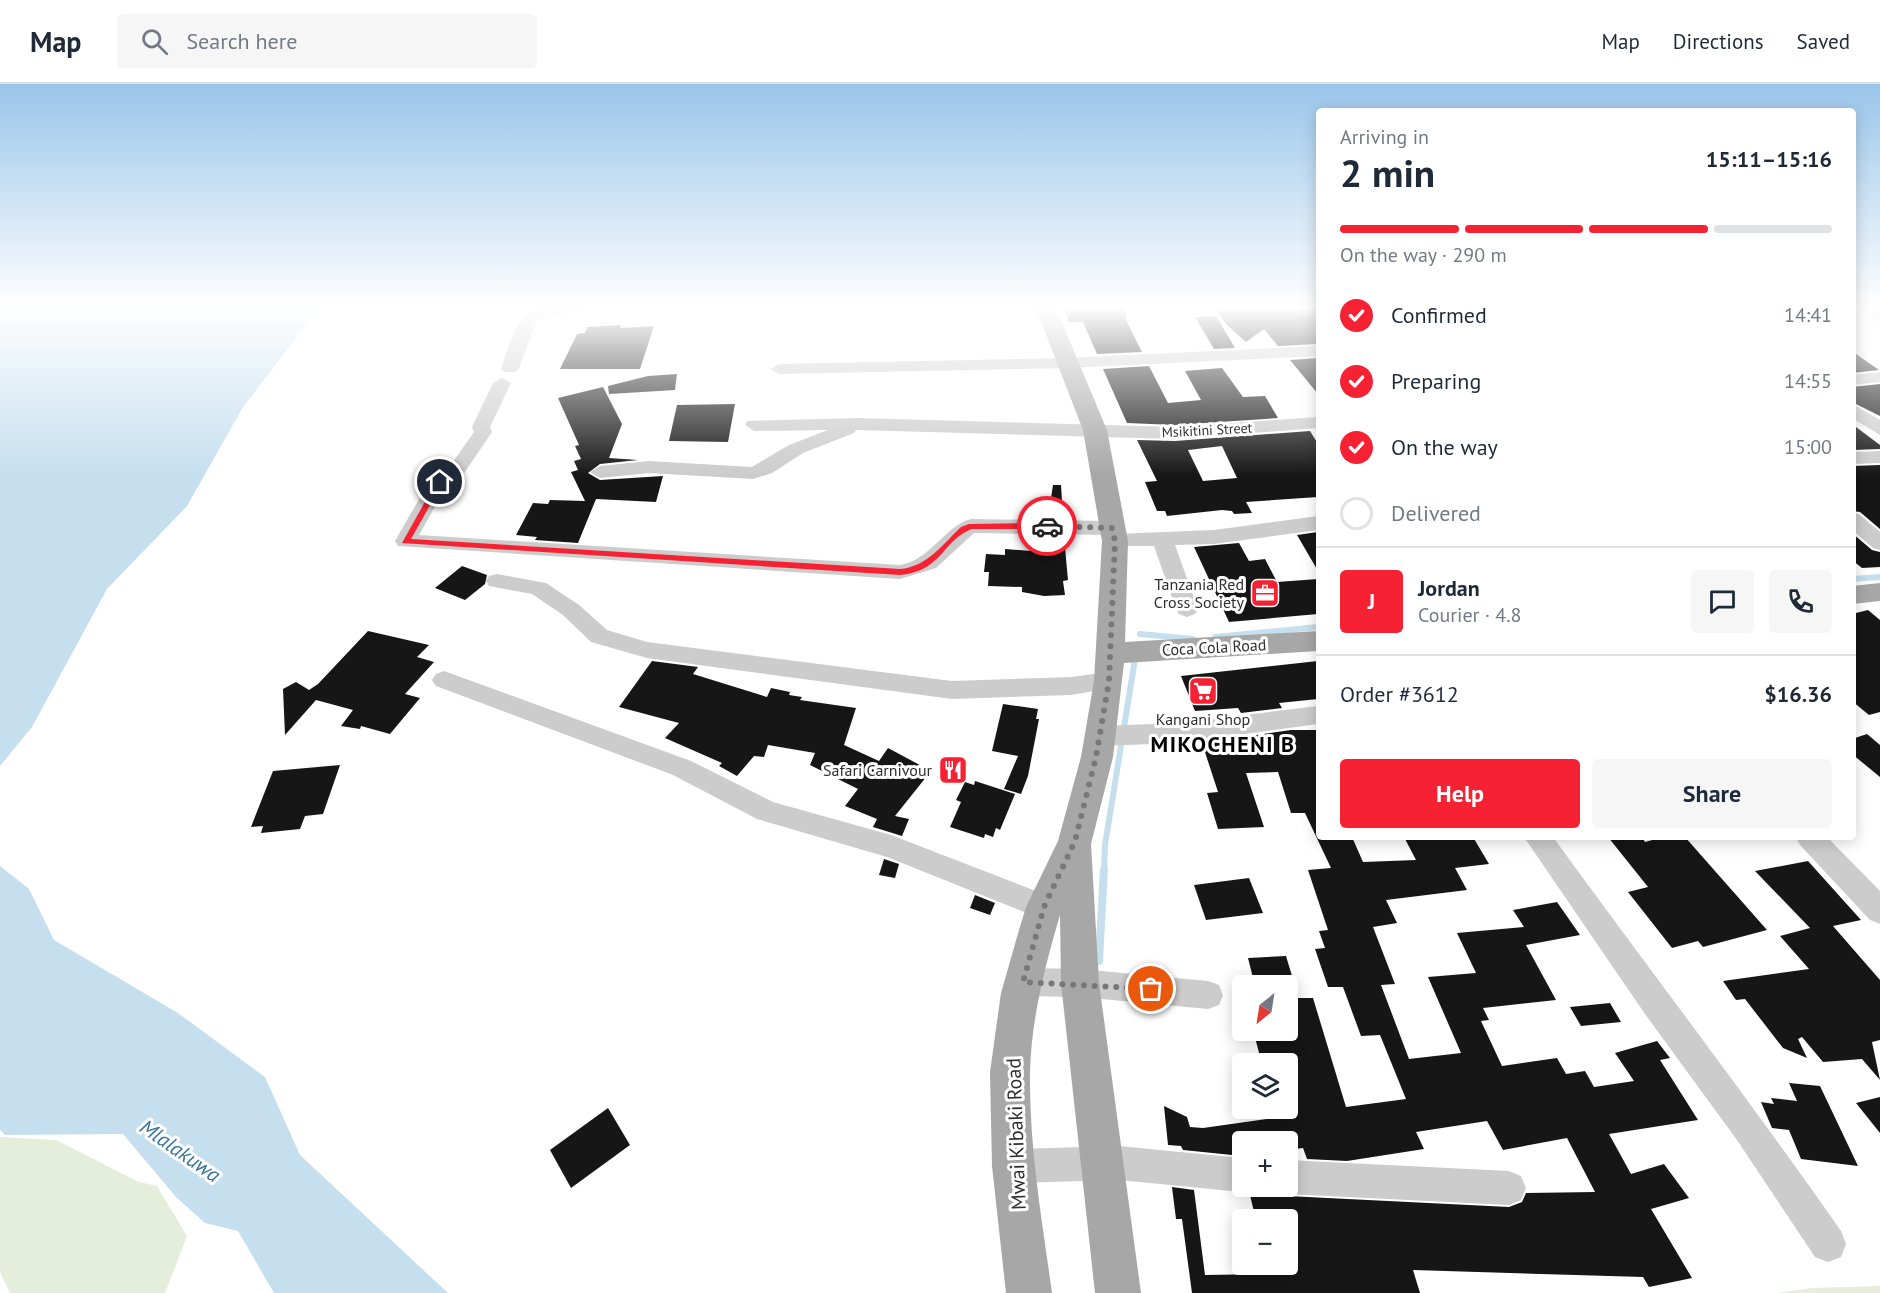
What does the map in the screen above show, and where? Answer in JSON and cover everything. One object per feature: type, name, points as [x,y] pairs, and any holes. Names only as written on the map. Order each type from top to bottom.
[{"type":"main road","name":"Mwai Kibaki Road","points":[[1029,1293],[1013,1166],[1010,1072],[1023,982],[1044,907],[1075,841],[1100,736],[1109,667],[1113,535],[1095,429],[1067,363]]},
{"type":"main road","points":[[1856,595],[1880,592]]},
{"type":"main road","name":"Coca Cola Road","points":[[1109,667],[1316,641]]},
{"type":"main road","name":"Mwai Kibaki Road","points":[[1075,841],[1080,983],[1100,1163],[1118,1293]]},
{"type":"street","points":[[511,362],[481,427],[483,432],[449,481],[440,482],[405,541],[900,572],[914,571],[927,565],[964,529],[972,526],[1162,539],[1272,531],[1316,523]]},
{"type":"street","points":[[779,369],[1079,362]]},
{"type":"street","points":[[1856,380],[1880,377]]},
{"type":"street","points":[[1856,412],[1880,429]]},
{"type":"street","name":"Msikitini Street","points":[[754,425],[857,424],[1095,429],[1175,434],[1316,423]]},
{"type":"street","points":[[600,472],[649,467],[753,473],[765,469],[796,449],[857,424]]},
{"type":"street","points":[[1856,458],[1880,457]]},
{"type":"street","points":[[1856,522],[1880,543]]},
{"type":"street","points":[[1162,539],[1187,609]]},
{"type":"street","points":[[497,581],[538,588],[571,610],[599,636],[647,650],[952,690],[1071,686],[1109,667]]},
{"type":"street","points":[[444,680],[682,768],[766,811],[891,847],[1044,907]]},
{"type":"street","points":[[1100,736],[1179,733],[1316,715]]},
{"type":"street","points":[[1540,840],[1656,1004],[1749,1128],[1828,1244]]},
{"type":"street","points":[[1813,840],[1880,911]]},
{"type":"street","points":[[1023,982],[1080,983],[1208,995]]},
{"type":"street","points":[[1013,1166],[1100,1163],[1166,1166],[1232,1174]]},
{"type":"street","points":[[1298,1178],[1509,1188]]},
{"type":"green space","points":[[0,1137],[56,1140],[139,1182],[157,1186],[187,1236],[165,1293],[10,1293],[0,1272]]},
{"type":"green space","points":[[1880,1286],[1880,1293],[1777,1293],[1812,1288]]},
{"type":"water","points":[[0,362],[277,362],[243,407],[187,506],[107,589],[32,727],[0,766]]},
{"type":"water","name":"Mlalakuwa","points":[[0,866],[29,889],[54,940],[178,1013],[265,1077],[300,1155],[448,1293],[274,1293],[238,1231],[205,1223],[176,1197],[123,1134],[5,1135],[0,1130]]},
{"type":"building","points":[[563,362],[642,362],[640,369],[560,369]]},
{"type":"building","points":[[1292,362],[1316,362],[1316,392]]},
{"type":"building","points":[[1856,362],[1868,362],[1879,370],[1856,373]]},
{"type":"building","points":[[1149,366],[1168,403],[1201,400],[1185,371],[1222,368],[1243,397],[1265,396],[1278,418],[1175,425],[1127,423],[1103,369]]},
{"type":"building","points":[[677,374],[675,390],[609,394],[608,386],[648,376]]},
{"type":"building","points":[[1880,384],[1880,416],[1856,404],[1856,387]]},
{"type":"building","points":[[603,387],[622,424],[609,458],[638,460],[600,464],[588,473],[600,480],[663,476],[656,502],[596,499],[578,543],[535,540],[537,537],[516,535],[533,503],[548,504],[550,500],[585,501],[571,472],[578,470],[574,461],[581,459],[575,446],[579,445],[558,398]]},
{"type":"building","points":[[735,404],[728,442],[669,441],[677,405]]},
{"type":"building","points":[[1856,427],[1880,445],[1880,449],[1856,450]]},
{"type":"building","points":[[1310,431],[1316,441],[1316,497],[1246,502],[1252,513],[1234,514],[1232,511],[1222,510],[1167,516],[1165,511],[1157,511],[1145,482],[1157,481],[1137,440],[1175,441]],"holes":[[[1222,446],[1237,478],[1203,481],[1188,450]]]},
{"type":"building","points":[[1880,465],[1880,529],[1860,512],[1856,512],[1856,466]]},
{"type":"building","points":[[1053,485],[1061,485],[1063,518],[1048,518]]},
{"type":"building","points":[[1316,532],[1316,568],[1297,535]]},
{"type":"building","points":[[1030,536],[1064,537],[1068,580],[1063,581],[1065,595],[1044,596],[1022,592],[1022,587],[988,586],[989,572],[984,572],[986,554],[1005,555],[1005,549],[1031,551]]},
{"type":"building","points":[[1856,536],[1872,550],[1880,552],[1880,567],[1862,568],[1856,563]]},
{"type":"building","points":[[1239,543],[1249,561],[1265,559],[1277,582],[1316,579],[1316,614],[1229,622],[1194,547]]},
{"type":"building","points":[[462,566],[487,575],[485,584],[465,600],[435,588]]},
{"type":"building","points":[[1868,610],[1880,620],[1880,712],[1869,715],[1856,704],[1856,613]]},
{"type":"building","points":[[368,631],[429,645],[417,657],[434,662],[405,694],[420,698],[390,734],[361,726],[360,729],[341,726],[353,710],[316,700],[285,735],[283,689],[296,682],[309,690],[318,684]]},
{"type":"building","points":[[652,661],[698,667],[693,674],[767,697],[771,688],[802,697],[800,700],[856,708],[844,745],[879,761],[888,748],[931,771],[895,816],[909,819],[902,836],[873,827],[877,819],[845,806],[858,789],[810,765],[815,753],[768,745],[764,757],[754,756],[737,776],[719,766],[722,763],[665,738],[679,723],[619,707]]},
{"type":"building","points":[[1316,661],[1316,699],[1279,703],[1282,708],[1241,713],[1238,708],[1195,711],[1181,676]]},
{"type":"building","points":[[1003,704],[1038,709],[1036,719],[1039,719],[1028,776],[1021,794],[1004,789],[1018,756],[992,751]]},
{"type":"building","points":[[1291,730],[1316,730],[1316,836],[1305,813],[1291,813],[1278,772],[1246,773],[1264,827],[1218,829],[1207,793],[1218,792],[1202,743],[1252,740],[1250,736]]},
{"type":"building","points":[[1867,734],[1880,745],[1880,777],[1856,757],[1856,738]]},
{"type":"building","points":[[340,765],[323,814],[305,816],[300,829],[261,833],[263,826],[251,827],[273,771]]},
{"type":"building","points":[[975,781],[1015,794],[1000,830],[996,828],[993,837],[985,834],[984,838],[950,827],[961,802],[956,800],[965,782],[974,785]]},
{"type":"building","points":[[1318,840],[1353,840],[1363,862],[1416,860],[1406,840],[1475,840],[1489,864],[1455,868],[1467,890],[1386,900],[1397,923],[1373,927],[1395,984],[1381,985],[1409,1059],[1461,1053],[1428,977],[1476,973],[1457,933],[1524,927],[1513,910],[1557,902],[1580,935],[1526,945],[1556,1000],[1483,1008],[1489,1020],[1481,1021],[1502,1066],[1557,1058],[1566,1074],[1585,1071],[1594,1087],[1634,1081],[1615,1053],[1657,1041],[1670,1058],[1660,1060],[1698,1120],[1609,1134],[1631,1174],[1664,1164],[1689,1198],[1651,1209],[1692,1278],[1649,1287],[1643,1277],[1413,1270],[1420,1293],[1192,1293],[1182,1219],[1176,1219],[1172,1187],[1194,1190],[1205,1275],[1298,1275],[1298,1209],[1253,1209],[1250,1197],[1298,1197],[1509,1207],[1522,1202],[1526,1193],[1595,1192],[1567,1138],[1503,1150],[1487,1121],[1416,1132],[1424,1149],[1347,1161],[1307,1159],[1303,1148],[1298,1149],[1298,1131],[1232,1131],[1232,1155],[1183,1150],[1181,1146],[1168,1145],[1164,1106],[1187,1117],[1190,1127],[1203,1128],[1266,1119],[1298,1119],[1298,1053],[1259,1053],[1256,1041],[1298,1041],[1298,998],[1313,998],[1346,1107],[1406,1099],[1380,1035],[1361,1036],[1343,987],[1328,987],[1315,949],[1325,948],[1319,931],[1328,930],[1308,870],[1331,868]]},
{"type":"building","points":[[1610,840],[1644,840],[1645,842],[1688,840],[1767,930],[1703,947],[1698,941],[1672,948],[1628,892],[1648,887]]},
{"type":"building","points":[[884,859],[899,864],[895,878],[879,875]]},
{"type":"building","points":[[1808,861],[1861,920],[1833,926],[1880,980],[1880,1040],[1872,1042],[1880,1080],[1862,1059],[1823,1062],[1802,1037],[1798,1039],[1807,1058],[1783,1048],[1745,999],[1736,1000],[1723,981],[1809,969],[1780,936],[1810,928],[1755,871]]},
{"type":"building","points":[[1249,878],[1263,913],[1206,920],[1194,885]]},
{"type":"building","points":[[975,895],[995,903],[990,915],[970,908]]},
{"type":"building","points":[[1286,956],[1292,975],[1252,975],[1248,958]]},
{"type":"building","points":[[1610,1003],[1621,1022],[1581,1026],[1570,1007]]},
{"type":"building","points":[[1789,1083],[1820,1086],[1858,1166],[1801,1159],[1789,1130],[1772,1128],[1761,1102],[1774,1104],[1771,1098],[1797,1101]]},
{"type":"building","points":[[1880,1097],[1880,1133],[1856,1103]]},
{"type":"building","points":[[608,1108],[630,1145],[571,1188],[550,1150]]},
{"type":"waterway","points":[[1856,579],[1880,577]]},
{"type":"waterway","points":[[1215,637],[1316,627]]},
{"type":"waterway","points":[[1140,634],[1193,639]]},
{"type":"waterway","points":[[1104,870],[1105,845],[1135,659],[1138,659]]},
{"type":"waterway","points":[[1099,961],[1104,869]]},
{"type":"way so far","points":[[1047,526],[1112,528],[1115,541],[1111,580],[1109,681],[1083,816],[1075,841],[1044,907],[1023,982],[1080,983],[1151,989]]},
{"type":"place","name":"Tanzania Red Cross Society","points":[[1265,593]]},
{"type":"place","name":"Kangani Shop","points":[[1203,691]]},
{"type":"place","name":"Safari Carnivour","points":[[953,770]]},
{"type":"district","name":"MIKOCHENI B","points":[[1223,744]]},
{"type":"route","points":[[440,482],[405,541],[900,572],[914,571],[927,565],[964,529],[972,526],[994,524],[1047,526]]}]
